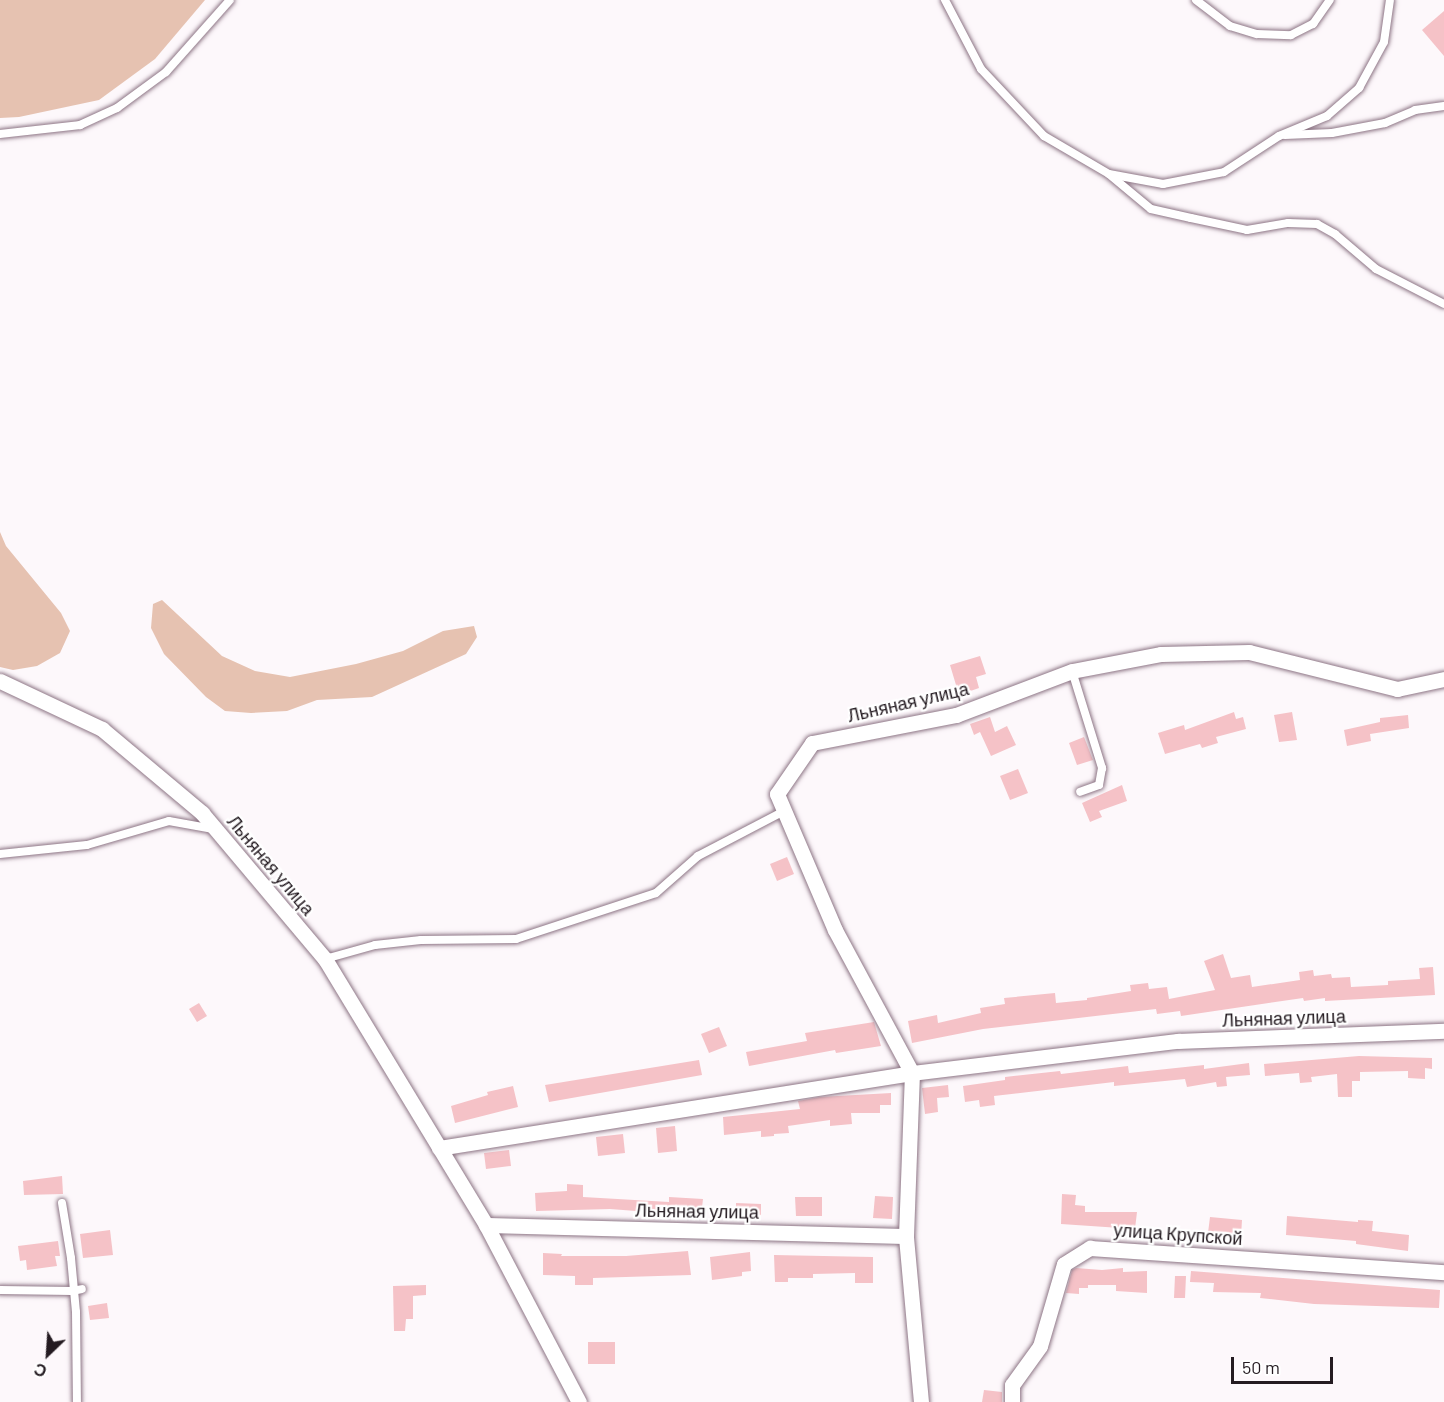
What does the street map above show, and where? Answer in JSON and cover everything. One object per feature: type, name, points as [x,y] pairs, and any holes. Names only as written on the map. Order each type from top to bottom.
[{"type":"street","name":"Льняная улица","points":[[912,1073],[835,930],[777,794],[812,743],[956,715],[1072,671],[1161,654],[1249,652],[1397,689],[1444,679]]},
{"type":"street","name":"Льняная улица","points":[[0,681],[102,729],[202,813],[325,959],[486,1225],[579,1402]]},
{"type":"street","name":"Льняная улица","points":[[439,1148],[912,1073],[1178,1041],[1444,1031]]},
{"type":"street","points":[[912,1073],[906,1236],[921,1402]]},
{"type":"street","name":"Льняная улица","points":[[486,1225],[906,1236]]},
{"type":"street","name":"улица Крупской","points":[[1012,1402],[1012,1385],[1040,1346],[1064,1264],[1090,1248],[1444,1272]]},
{"type":"lane","points":[[0,134],[80,124],[117,108],[166,72],[230,0]]},
{"type":"lane","points":[[945,0],[981,69],[1044,136],[1109,174],[1151,209],[1247,230],[1288,223],[1317,224],[1335,234],[1376,269],[1444,304]]},
{"type":"lane","points":[[1197,0],[1230,26],[1257,34],[1291,35],[1313,24],[1330,0]]},
{"type":"lane","points":[[1109,174],[1163,184],[1224,171],[1278,136],[1326,116],[1359,88],[1384,42],[1390,0]]},
{"type":"lane","points":[[1278,136],[1332,133],[1385,123],[1415,110],[1444,106]]},
{"type":"lane","points":[[1072,671],[1102,768],[1099,785],[1080,792]]},
{"type":"lane","points":[[325,959],[375,945],[421,940],[516,939],[656,893],[698,856],[784,811]]},
{"type":"lane","points":[[0,854],[87,845],[169,821],[216,829]]},
{"type":"lane","points":[[62,1203],[71,1258],[72,1291],[76,1312],[77,1402]]},
{"type":"lane","points":[[0,1290],[72,1291],[82,1289]]},
{"type":"shaded area","points":[[0,0],[205,0],[155,59],[99,100],[19,117],[0,118]]},
{"type":"shaded area","points":[[0,532],[6,546],[61,613],[70,631],[60,653],[37,666],[13,670],[0,667]]},
{"type":"shaded area","points":[[162,600],[222,656],[255,671],[290,677],[356,664],[403,651],[443,631],[474,626],[477,637],[466,654],[372,697],[317,700],[287,711],[251,713],[225,711],[206,697],[164,654],[151,628],[153,604]]},
{"type":"building","points":[[1444,11],[1444,56],[1422,30]]},
{"type":"building","points":[[980,656],[986,674],[976,677],[979,688],[959,695],[950,665]]},
{"type":"building","points":[[1234,712],[1236,719],[1243,717],[1246,729],[1216,737],[1218,743],[1202,748],[1200,744],[1165,754],[1158,733],[1184,725],[1185,730]]},
{"type":"building","points":[[1292,712],[1297,740],[1279,742],[1274,715]]},
{"type":"building","points":[[1408,715],[1409,728],[1370,734],[1371,741],[1347,746],[1344,730],[1380,722],[1380,718]]},
{"type":"building","points":[[990,717],[995,732],[1007,726],[1016,745],[991,756],[980,732],[974,735],[970,724]]},
{"type":"building","points":[[1084,737],[1093,760],[1077,765],[1069,743]]},
{"type":"building","points":[[1018,769],[1028,793],[1010,800],[1000,776]]},
{"type":"building","points":[[1122,785],[1127,801],[1099,811],[1102,817],[1090,822],[1082,803]]},
{"type":"building","points":[[787,857],[794,874],[777,881],[770,864]]},
{"type":"building","points":[[1223,954],[1231,978],[1250,975],[1252,987],[1300,980],[1299,972],[1313,970],[1314,976],[1331,974],[1332,978],[1350,977],[1351,987],[1388,985],[1388,981],[1420,979],[1419,968],[1433,967],[1435,995],[1325,1001],[1325,998],[1304,1001],[1303,998],[1181,1016],[1180,1011],[1157,1014],[1156,1009],[983,1029],[912,1043],[908,1021],[937,1015],[938,1023],[981,1013],[980,1008],[1005,1004],[1004,998],[1055,993],[1056,1003],[1087,1000],[1087,998],[1131,991],[1130,985],[1148,983],[1149,989],[1167,987],[1169,999],[1215,990],[1204,961]]},
{"type":"building","points":[[199,1003],[207,1016],[197,1022],[189,1009]]},
{"type":"building","points":[[874,1022],[881,1046],[836,1053],[835,1050],[749,1066],[746,1052],[807,1041],[805,1033]]},
{"type":"building","points":[[719,1027],[727,1046],[709,1053],[701,1034]]},
{"type":"building","points":[[1359,1056],[1432,1058],[1432,1069],[1425,1068],[1425,1079],[1408,1078],[1408,1071],[1360,1072],[1360,1081],[1352,1081],[1352,1097],[1338,1097],[1337,1074],[1311,1077],[1312,1082],[1300,1083],[1299,1073],[1265,1076],[1264,1064]]},
{"type":"building","points":[[699,1060],[702,1075],[549,1102],[545,1085]]},
{"type":"building","points":[[1249,1063],[1250,1075],[1226,1077],[1227,1086],[1217,1087],[1216,1082],[1187,1087],[1185,1079],[1114,1086],[1114,1082],[994,1096],[995,1105],[980,1107],[979,1100],[965,1102],[963,1086],[1005,1080],[1005,1077],[1060,1071],[1061,1074],[1128,1066],[1129,1073],[1204,1065],[1204,1069]]},
{"type":"building","points":[[948,1085],[949,1097],[937,1098],[938,1112],[925,1114],[922,1088]]},
{"type":"building","points":[[513,1086],[518,1107],[455,1123],[451,1106],[488,1095],[487,1092]]},
{"type":"building","points":[[891,1093],[891,1105],[880,1105],[880,1113],[851,1113],[852,1124],[830,1126],[830,1120],[788,1126],[789,1133],[774,1134],[774,1136],[761,1137],[761,1131],[724,1135],[723,1117],[800,1109],[798,1101],[820,1097]]},
{"type":"building","points":[[675,1126],[677,1151],[658,1153],[656,1128]]},
{"type":"building","points":[[623,1134],[625,1153],[598,1156],[596,1137]]},
{"type":"building","points":[[509,1150],[511,1166],[486,1169],[484,1153]]},
{"type":"building","points":[[62,1176],[63,1194],[24,1195],[23,1181]]},
{"type":"building","points":[[567,1184],[583,1185],[583,1197],[669,1202],[669,1197],[703,1199],[701,1216],[610,1209],[536,1211],[535,1193],[567,1191]]},
{"type":"building","points":[[1062,1194],[1076,1195],[1075,1205],[1085,1206],[1085,1212],[1137,1212],[1135,1229],[1061,1224]]},
{"type":"building","points":[[875,1196],[893,1197],[892,1219],[873,1218]]},
{"type":"building","points":[[795,1197],[822,1197],[822,1216],[796,1216]]},
{"type":"building","points":[[736,1203],[761,1204],[761,1217],[736,1217]]},
{"type":"building","points":[[1287,1216],[1358,1222],[1358,1220],[1373,1221],[1372,1231],[1409,1235],[1408,1251],[1356,1244],[1356,1241],[1286,1235]]},
{"type":"building","points":[[1210,1217],[1242,1220],[1241,1236],[1208,1233]]},
{"type":"building","points":[[110,1230],[113,1255],[83,1258],[80,1234]]},
{"type":"building","points":[[58,1241],[60,1256],[55,1256],[57,1266],[27,1270],[26,1260],[20,1261],[18,1246]]},
{"type":"building","points":[[688,1251],[691,1275],[593,1278],[593,1285],[575,1285],[575,1276],[543,1275],[543,1253],[562,1254],[561,1256],[626,1256]]},
{"type":"building","points":[[750,1252],[751,1271],[742,1272],[742,1276],[712,1280],[710,1257]]},
{"type":"building","points":[[774,1255],[873,1257],[873,1283],[855,1283],[855,1273],[813,1274],[813,1278],[788,1278],[788,1282],[775,1282]]},
{"type":"building","points":[[1076,1268],[1102,1270],[1123,1268],[1123,1272],[1147,1271],[1147,1293],[1116,1291],[1116,1285],[1088,1285],[1088,1288],[1079,1288],[1079,1294],[1066,1293],[1072,1270]]},
{"type":"building","points":[[1191,1271],[1440,1290],[1439,1308],[1314,1304],[1260,1298],[1261,1293],[1213,1292],[1214,1283],[1190,1282]]},
{"type":"building","points":[[1175,1276],[1186,1276],[1185,1298],[1174,1298]]},
{"type":"building","points":[[426,1285],[426,1295],[413,1296],[413,1319],[406,1319],[405,1331],[394,1331],[393,1286]]},
{"type":"building","points":[[107,1303],[109,1318],[90,1320],[88,1306]]},
{"type":"building","points":[[588,1342],[615,1342],[615,1364],[588,1364]]},
{"type":"building","points":[[984,1390],[1002,1392],[1002,1402],[982,1402]]}]
